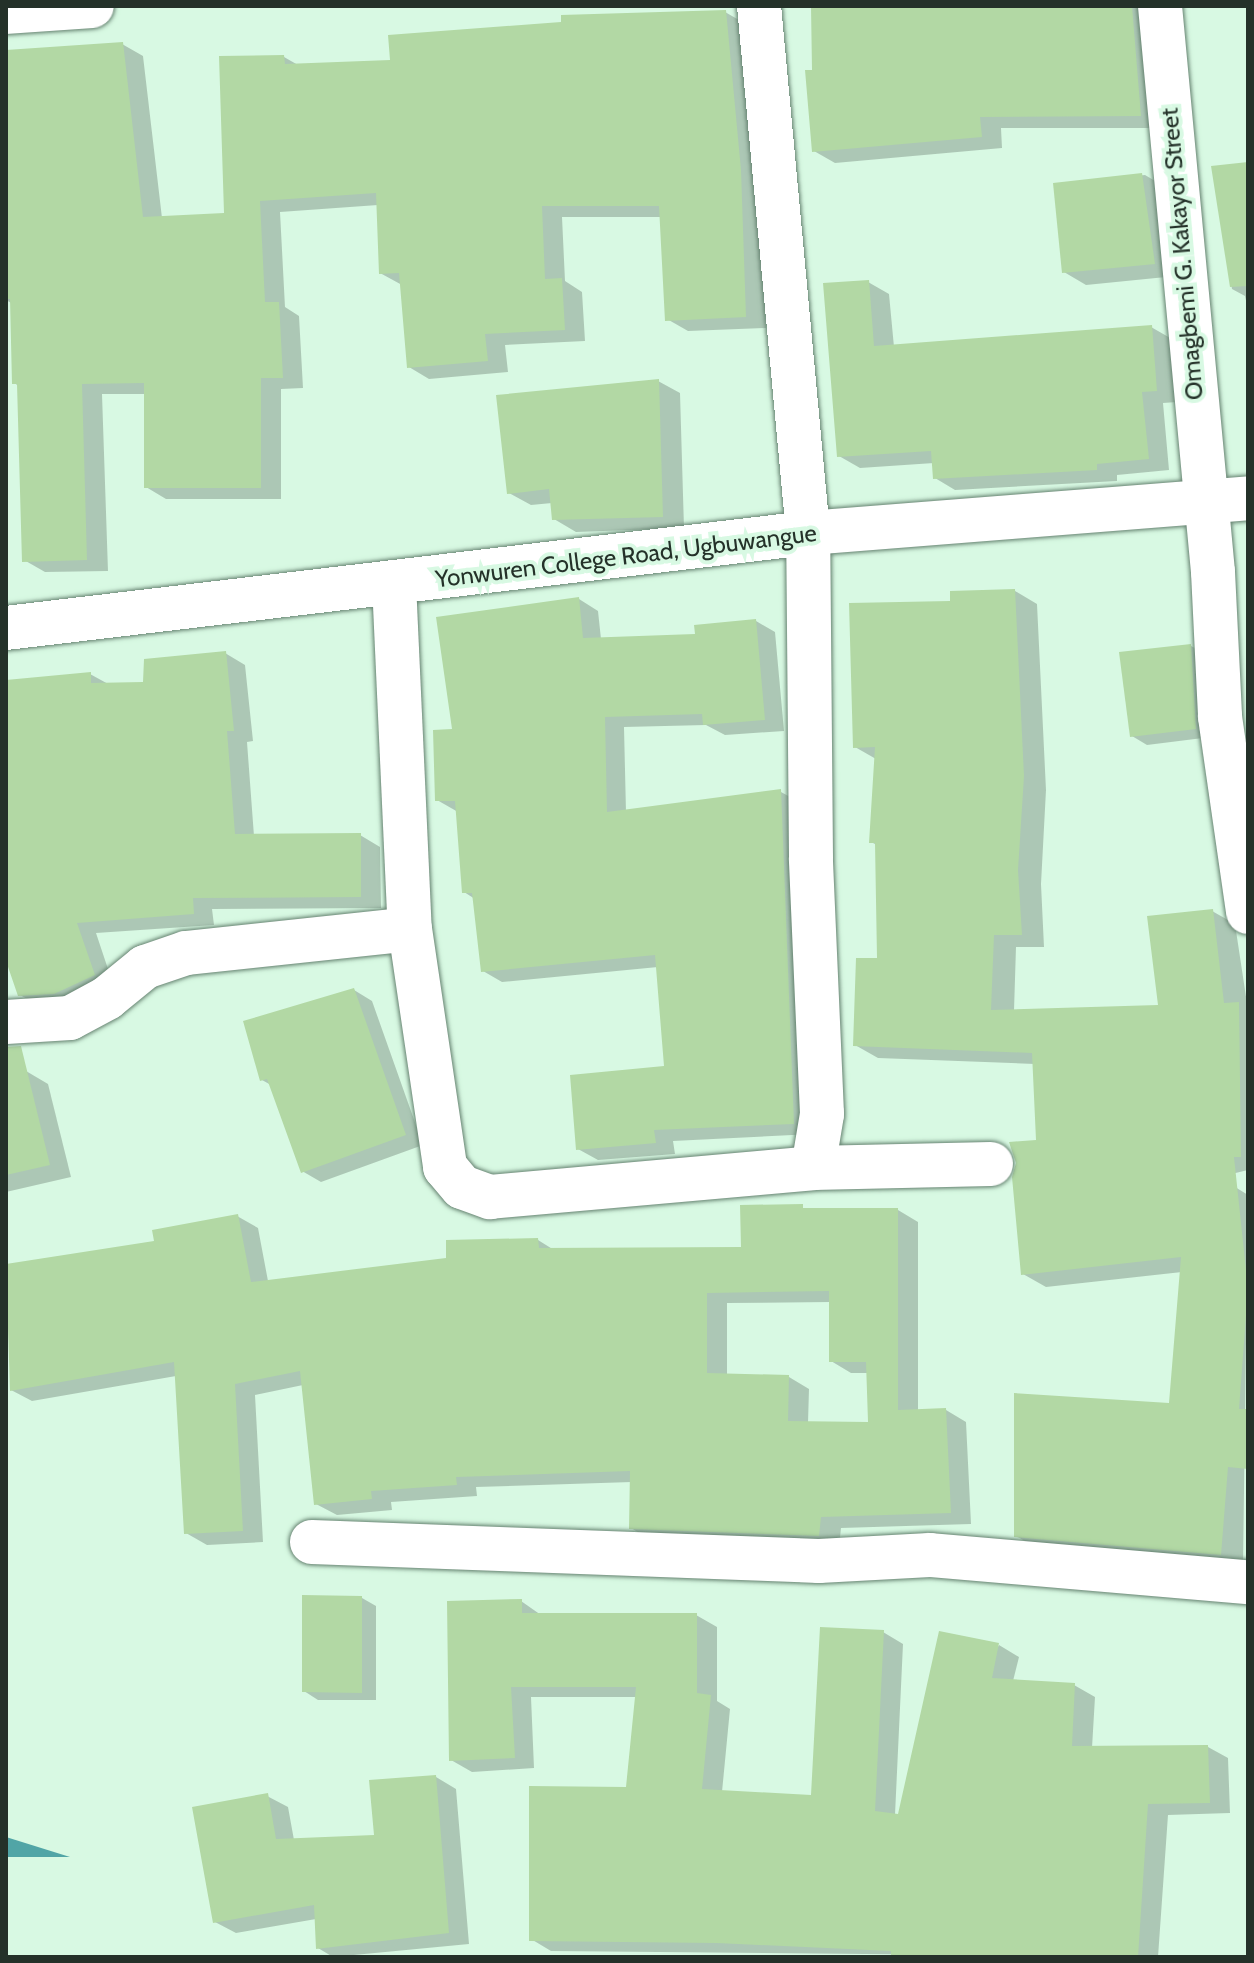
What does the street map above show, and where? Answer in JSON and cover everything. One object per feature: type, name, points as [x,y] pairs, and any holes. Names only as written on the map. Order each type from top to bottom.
[{"type":"street","points":[[6,12],[92,6]]},
{"type":"street","points":[[759,6],[808,533],[811,858],[822,1114],[813,1168]]},
{"type":"street","name":"Omagbemi G. Kakayor Street","points":[[1160,6],[1205,501],[1220,717],[1248,912]]},
{"type":"street","name":"Yonwuren College Road, Ugbuwangue","points":[[6,628],[808,533],[1248,498]]},
{"type":"street","points":[[394,583],[410,929],[445,1167],[462,1187],[490,1197],[813,1168],[991,1164]]},
{"type":"street","points":[[6,1022],[70,1018],[145,967],[186,953],[410,929]]},
{"type":"street","points":[[312,1542],[819,1561],[930,1555],[1248,1582]]},
{"type":"water","points":[[6,1837],[70,1857],[6,1857]]},
{"type":"building","points":[[811,6],[1132,6],[1141,116],[980,117],[982,137],[812,152],[805,70],[812,70]]},
{"type":"building","points":[[726,10],[741,170],[746,317],[665,321],[659,206],[542,206],[545,279],[562,278],[565,330],[485,334],[488,361],[407,368],[399,273],[379,274],[376,193],[260,201],[265,302],[279,302],[283,378],[261,378],[261,488],[144,488],[144,383],[82,384],[87,560],[22,562],[17,384],[12,384],[10,299],[6,299],[6,50],[123,42],[143,217],[224,213],[219,56],[284,55],[285,64],[390,60],[388,35],[561,22],[561,15]]},
{"type":"building","points":[[1248,162],[1248,286],[1230,287],[1211,166]]},
{"type":"building","points":[[1142,173],[1155,264],[1062,273],[1053,183]]},
{"type":"building","points":[[869,280],[874,346],[1152,325],[1157,391],[1142,392],[1149,459],[1097,464],[1097,470],[933,479],[931,451],[837,457],[823,283]]},
{"type":"building","points":[[659,379],[663,517],[552,520],[549,489],[507,494],[496,395]]},
{"type":"building","points":[[1015,589],[1024,776],[1018,870],[1022,935],[994,935],[991,1010],[1158,1005],[1147,916],[1213,909],[1224,1003],[1239,1002],[1241,1157],[1234,1157],[1248,1289],[1239,1409],[1248,1409],[1248,1469],[1228,1467],[1221,1555],[1014,1537],[1014,1393],[1169,1403],[1181,1257],[1021,1275],[1012,1177],[1016,1163],[1009,1142],[1036,1140],[1032,1053],[853,1046],[856,958],[877,958],[875,843],[869,843],[875,747],[853,748],[849,603],[950,601],[950,591]]},
{"type":"building","points":[[579,597],[583,638],[695,634],[694,625],[756,619],[765,720],[703,725],[702,714],[605,717],[607,812],[781,789],[794,1124],[654,1130],[656,1143],[576,1150],[570,1075],[664,1066],[655,955],[481,972],[472,893],[462,893],[455,801],[435,801],[433,730],[452,729],[436,617]]},
{"type":"building","points":[[1191,644],[1196,729],[1130,737],[1119,652]]},
{"type":"building","points":[[226,651],[234,731],[227,731],[235,834],[361,833],[361,897],[193,898],[194,914],[77,923],[95,975],[54,994],[18,996],[6,961],[6,680],[91,672],[91,683],[143,682],[144,659]]},
{"type":"building","points":[[354,988],[406,1135],[301,1173],[267,1079],[260,1081],[243,1021]]},
{"type":"building","points":[[21,1046],[50,1165],[6,1175],[6,1047]]},
{"type":"building","points":[[740,1205],[898,1208],[898,1410],[946,1408],[951,1513],[821,1517],[819,1536],[629,1529],[630,1471],[456,1477],[457,1485],[371,1491],[372,1499],[314,1505],[300,1371],[235,1384],[243,1531],[184,1534],[174,1362],[10,1391],[6,1264],[154,1241],[152,1230],[238,1214],[251,1282],[446,1258],[446,1240],[538,1238],[539,1248],[741,1247]],"holes":[[[829,1291],[829,1362],[866,1362],[868,1422],[788,1421],[789,1375],[707,1373],[707,1293]]]},
{"type":"building","points":[[302,1595],[362,1596],[362,1693],[302,1692]]},
{"type":"building","points":[[522,1599],[522,1613],[697,1613],[697,1693],[711,1695],[702,1789],[811,1795],[820,1627],[884,1630],[875,1811],[898,1814],[939,1631],[999,1643],[992,1678],[1075,1683],[1072,1746],[1208,1745],[1210,1803],[1148,1804],[1138,1957],[891,1956],[891,1951],[717,1943],[529,1941],[529,1786],[626,1787],[636,1687],[511,1687],[515,1758],[449,1761],[447,1601]]},
{"type":"building","points":[[436,1775],[449,1933],[316,1949],[314,1905],[213,1923],[192,1807],[268,1793],[276,1839],[374,1835],[369,1780]]}]
